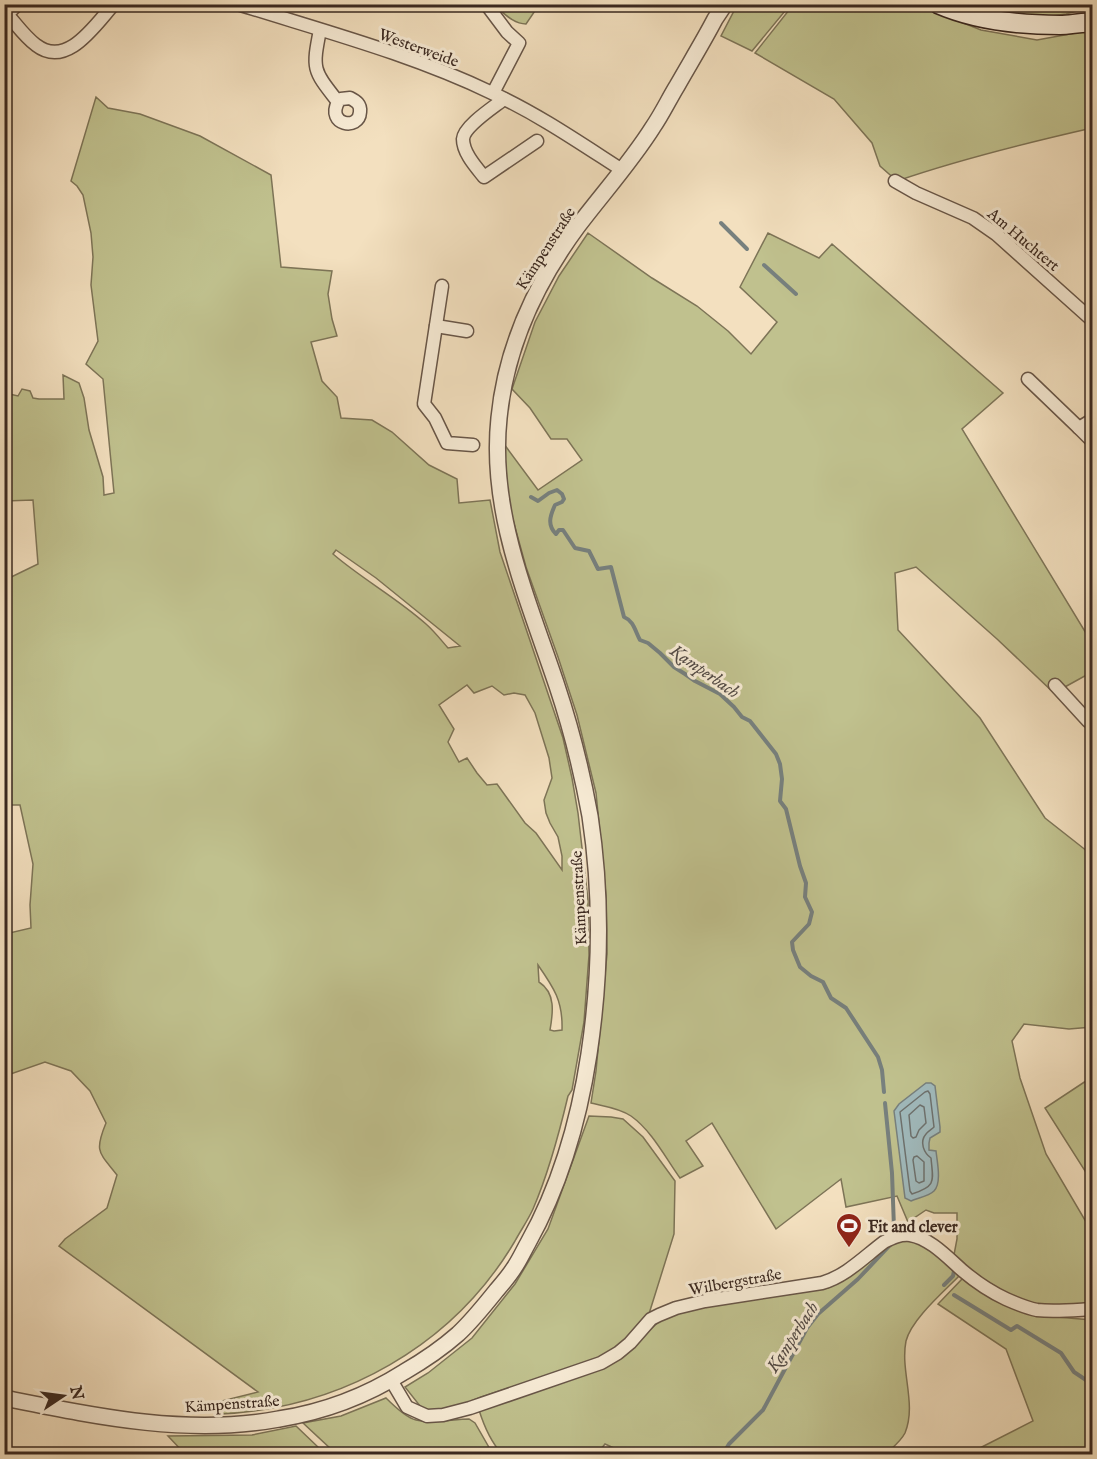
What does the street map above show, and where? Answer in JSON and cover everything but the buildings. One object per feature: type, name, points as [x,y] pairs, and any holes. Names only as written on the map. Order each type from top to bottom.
[{"type":"main road","points":[[938,4],[948,9],[999,22],[1062,25],[1090,21]]},
{"type":"street","points":[[18,4],[6,15],[36,45],[50,52],[65,51],[78,44],[114,4]]},
{"type":"street","name":"Westerweide","points":[[238,4],[411,59],[499,96],[562,131],[622,170]]},
{"type":"street","points":[[486,4],[507,32],[519,43],[499,96],[465,133],[464,146],[484,177],[537,141]]},
{"type":"street","name":"Kämpenstraße","points":[[4,1398],[134,1421],[182,1425],[226,1425],[273,1421],[361,1395],[391,1380],[433,1354],[460,1333],[514,1268],[544,1215],[562,1167],[580,1106],[585,1078],[595,1014],[599,955],[599,894],[583,777],[565,711],[510,548],[500,495],[497,445],[503,386],[525,315],[542,280],[579,225],[653,127],[717,12],[725,4]]},
{"type":"street","points":[[320,30],[315,68],[319,78],[338,102]]},
{"type":"street","name":"Am Huchtert","points":[[895,181],[916,193],[973,218],[996,234],[1092,320]]},
{"type":"street","points":[[442,286],[423,404],[435,418],[447,443],[473,445]]},
{"type":"street","points":[[436,326],[467,331]]},
{"type":"street","points":[[1028,379],[1092,441]]},
{"type":"street","points":[[1079,429],[1092,420]]},
{"type":"street","points":[[1055,685],[1088,721],[1092,722]]},
{"type":"street","name":"Wilbergstraße","points":[[391,1380],[407,1407],[428,1416],[443,1415],[470,1408],[602,1363],[630,1343],[651,1319],[676,1308],[705,1301],[822,1283],[840,1276],[884,1242],[902,1235],[918,1238],[943,1252],[965,1273],[1005,1299],[1035,1310],[1092,1309]]},
{"type":"green space","points":[[737,4],[790,5],[752,51],[721,36]]},
{"type":"green space","points":[[1092,4],[1092,7],[1066,14],[1037,18],[974,9],[969,5]]},
{"type":"green space","points":[[494,5],[539,5],[526,24],[521,24],[505,15]]},
{"type":"green space","points":[[793,5],[918,5],[981,30],[1037,40],[1092,30],[1092,128],[994,152],[897,181],[880,166],[872,143],[834,99],[755,53]]},
{"type":"green space","points":[[96,97],[108,108],[140,114],[200,136],[271,175],[281,267],[332,271],[328,294],[337,336],[311,342],[322,381],[337,397],[341,418],[372,420],[392,432],[429,465],[457,479],[459,503],[490,500],[500,552],[563,738],[578,813],[588,900],[589,955],[584,1022],[572,1090],[568,1096],[549,1167],[531,1213],[490,1278],[460,1311],[427,1340],[390,1365],[351,1384],[309,1399],[266,1409],[221,1414],[214,1403],[258,1392],[59,1246],[107,1208],[117,1175],[100,1151],[100,1140],[106,1123],[90,1091],[71,1071],[45,1062],[5,1076],[5,934],[31,928],[33,864],[20,805],[5,805],[5,580],[38,564],[33,500],[5,501],[5,393],[18,396],[22,389],[30,391],[33,398],[64,399],[63,375],[79,383],[89,430],[103,477],[104,495],[114,493],[103,379],[86,364],[98,341],[91,285],[93,257],[91,233],[83,195],[71,181]],"holes":[[[336,550],[376,578],[460,646],[448,648],[415,615],[333,554]],[[467,685],[474,693],[492,686],[504,695],[514,693],[525,695],[535,713],[549,758],[552,778],[544,800],[546,813],[558,837],[562,870],[497,784],[487,785],[467,758],[459,762],[448,742],[454,729],[439,705]],[[538,965],[549,981],[559,1003],[562,1030],[550,1030],[551,998],[539,982]]]},
{"type":"green space","points":[[588,233],[697,306],[728,331],[751,354],[777,322],[740,287],[768,233],[819,258],[832,244],[1003,393],[962,429],[1092,643],[1092,672],[1054,693],[916,567],[895,573],[898,630],[980,718],[1045,818],[1092,855],[1092,1027],[1069,1029],[1024,1024],[1012,1041],[1020,1078],[1046,1154],[1092,1232],[1092,1306],[1036,1307],[1008,1296],[953,1260],[957,1239],[957,1213],[934,1213],[926,1210],[908,1222],[897,1196],[846,1207],[841,1179],[776,1229],[712,1123],[686,1141],[703,1166],[680,1178],[639,1122],[622,1111],[591,1103],[607,954],[606,896],[596,793],[577,715],[526,567],[505,491],[504,444],[538,490],[582,460],[567,439],[551,439],[530,408],[512,389],[535,322],[559,276]]},
{"type":"green space","points":[[1092,1077],[1092,1182],[1045,1108]]},
{"type":"green space","points":[[589,1116],[623,1119],[643,1137],[675,1181],[674,1234],[648,1317],[626,1342],[602,1358],[481,1397],[444,1412],[427,1411],[405,1387],[428,1373],[472,1338],[515,1284],[548,1229]]},
{"type":"green space","points":[[893,1240],[918,1240],[962,1273],[922,1314],[909,1332],[905,1352],[909,1399],[908,1422],[899,1442],[886,1454],[627,1454],[605,1444],[597,1454],[502,1454],[488,1433],[479,1410],[546,1386],[644,1335],[662,1319],[683,1311],[735,1300],[828,1288],[858,1269]]},
{"type":"green space","points":[[964,1277],[1057,1317],[1092,1320],[1092,1454],[968,1454],[1033,1421],[1006,1349],[938,1304]]},
{"type":"green space","points":[[386,1398],[412,1419],[435,1421],[469,1419],[475,1423],[495,1454],[343,1454],[331,1449],[303,1423],[341,1416]]},
{"type":"green space","points":[[296,1426],[328,1454],[185,1454],[168,1436],[252,1435]]},
{"type":"water","points":[[926,1083],[935,1086],[940,1127],[940,1132],[930,1138],[929,1143],[929,1150],[936,1151],[938,1183],[932,1193],[911,1201],[905,1198],[894,1111],[899,1104]]},
{"type":"waterway","points":[[721,223],[747,249]]},
{"type":"waterway","points":[[764,265],[796,294]]},
{"type":"waterway","name":"Kamperbach","points":[[531,497],[538,501],[557,490],[562,494],[564,499],[555,505],[550,520],[551,527],[556,534],[559,530],[563,530],[575,548],[589,551],[598,569],[611,567],[624,617],[632,624],[640,640],[648,643],[674,667],[720,694],[742,717],[750,721],[776,754],[782,779],[780,801],[786,809],[806,883],[805,897],[812,912],[809,924],[792,942],[793,950],[800,967],[823,982],[831,998],[846,1008],[878,1057],[884,1092]]},
{"type":"waterway","name":"Kamperbach","points":[[885,1103],[892,1173],[894,1228]]},
{"type":"waterway","name":"Kamperbach","points":[[723,1454],[729,1444],[763,1410],[807,1328],[818,1314],[858,1279],[893,1242]]},
{"type":"waterway","points":[[944,1285],[953,1276],[953,1269]]},
{"type":"waterway","points":[[954,1295],[1011,1330],[1017,1326],[1061,1353],[1074,1372],[1092,1384]]},
{"type":"place","name":"Fit and clever","points":[[849,1249]]}]
